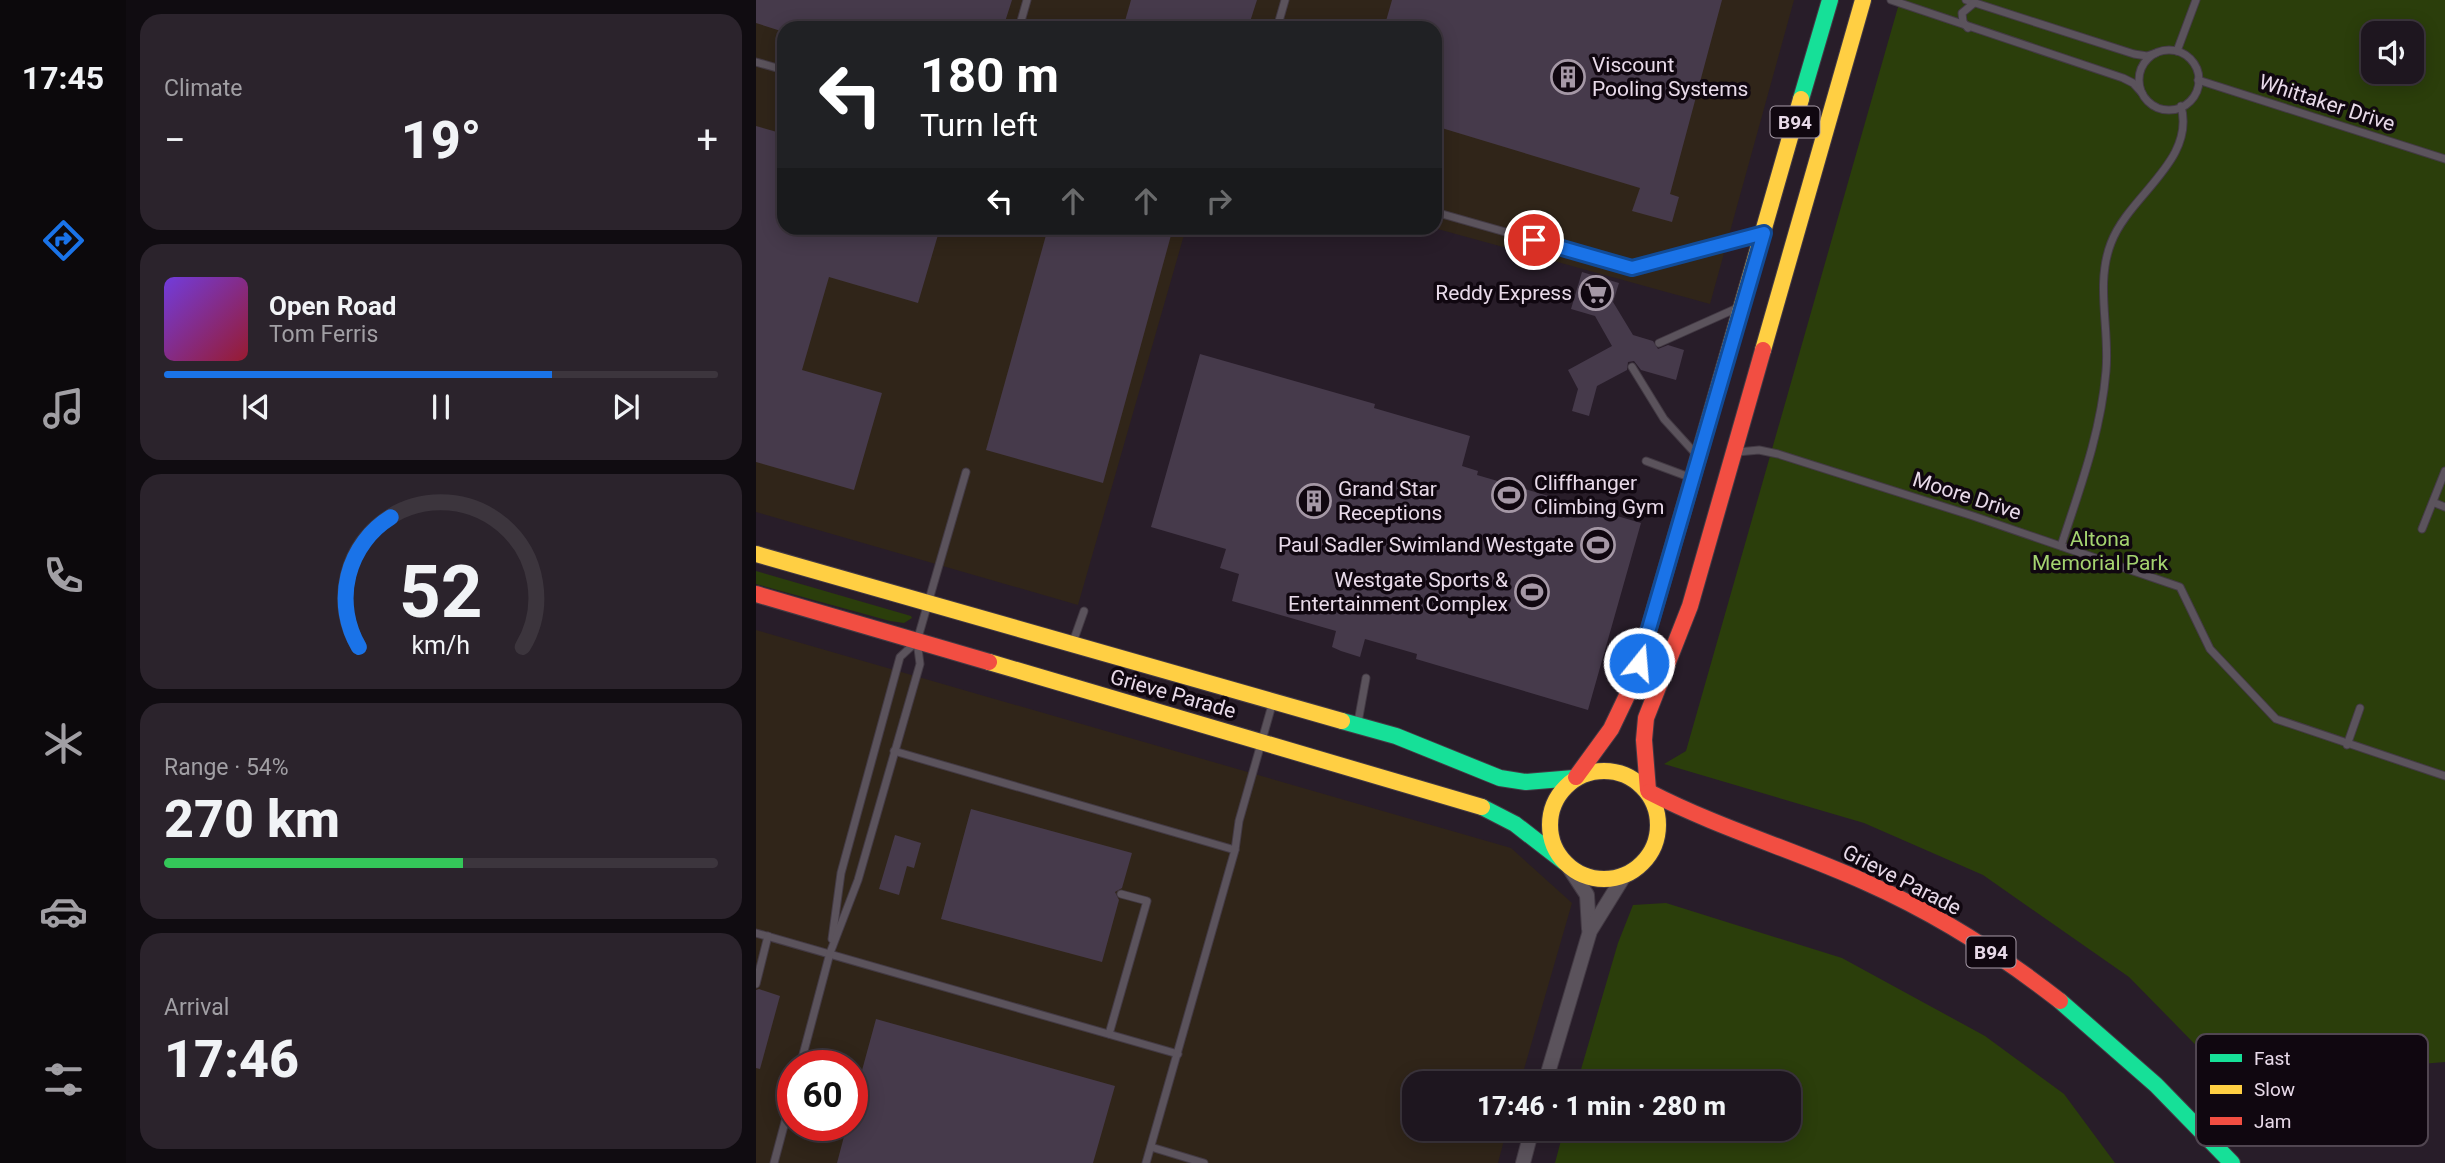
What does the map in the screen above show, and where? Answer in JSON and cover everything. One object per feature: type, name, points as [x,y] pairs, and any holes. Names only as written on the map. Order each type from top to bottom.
[{"type":"main road","name":"B94","points":[[1566,864],[1552,840],[1551,817],[1559,796],[1607,737],[1633,683],[1830,0]]},
{"type":"main road","name":"B94","points":[[1649,791],[1644,740],[1646,718],[1684,622],[1863,0]]},
{"type":"main road","name":"Grieve Parade","points":[[756,554],[1415,743],[1509,781],[1534,782],[1575,777]]},
{"type":"main road","name":"Grieve Parade","points":[[756,594],[1474,802],[1515,824],[1566,864]]},
{"type":"main road","points":[[1566,864],[1591,877],[1628,874],[1646,858],[1655,838],[1656,817],[1649,791],[1632,778],[1614,772],[1598,771],[1575,777]]},
{"type":"main road","name":"Grieve Parade","points":[[1649,791],[1700,817],[1844,872],[1895,895],[1987,949],[2034,979],[2125,1053],[2196,1126]]},
{"type":"main road","name":"Grieve Parade","points":[[2215,1146],[2232,1163]]},
{"type":"street","points":[[1566,864],[1587,897],[1587,937]]},
{"type":"street","points":[[1548,1071],[1587,937],[1600,910],[1628,874]]},
{"type":"street","points":[[1523,1163],[1529,1141]]},
{"type":"lane","points":[[1021,21],[1027,0]]},
{"type":"lane","points":[[1279,21],[1285,0]]},
{"type":"lane","points":[[1891,0],[1968,29],[2133,82],[2160,108],[2181,106],[2193,97],[2198,80],[2193,62],[2177,51],[2147,56],[2134,54],[1966,0]]},
{"type":"lane","points":[[2177,51],[2196,0]]},
{"type":"lane","points":[[1968,29],[1962,13],[1968,6],[1978,3]]},
{"type":"lane","points":[[2142,93],[2141,70],[2156,53]]},
{"type":"lane","points":[[756,62],[777,67]]},
{"type":"lane","name":"Whittaker Drive","points":[[2198,80],[2445,159]]},
{"type":"lane","points":[[2061,546],[2101,421],[2107,367],[2104,301],[2108,251],[2128,213],[2181,145],[2185,126],[2181,106]]},
{"type":"lane","points":[[1442,214],[1632,268],[1764,233]]},
{"type":"lane","points":[[1659,343],[1743,305]]},
{"type":"lane","points":[[1632,367],[1664,419],[1699,458]]},
{"type":"lane","name":"Moore Drive","points":[[1733,453],[1755,450],[1778,454],[2180,587],[2210,649],[2276,719],[2445,776]]},
{"type":"lane","points":[[1646,461],[1693,478]]},
{"type":"lane","points":[[2422,529],[2435,503],[2445,471]]},
{"type":"lane","points":[[804,1050],[830,953],[858,880],[920,664],[917,641],[966,472]]},
{"type":"lane","points":[[2435,503],[2445,507]]},
{"type":"lane","points":[[1071,646],[1084,611]]},
{"type":"lane","points":[[830,953],[841,873],[900,657],[917,641]]},
{"type":"lane","points":[[1357,726],[1366,678]]},
{"type":"lane","points":[[1146,1163],[1235,850],[1239,821],[1273,704]]},
{"type":"lane","points":[[2347,745],[2360,708]]},
{"type":"lane","points":[[894,751],[1235,850]]},
{"type":"lane","points":[[1109,1034],[1147,901],[1121,894]]},
{"type":"lane","points":[[756,933],[1178,1054]]},
{"type":"lane","points":[[756,984],[768,936]]},
{"type":"lane","points":[[774,1163],[780,1141]]},
{"type":"lane","points":[[1151,1147],[1204,1163]]},
{"type":"shaded area","points":[[756,0],[1794,0],[1710,304],[1442,230],[1442,21],[777,21],[777,235],[1184,235],[1078,605],[756,512]]},
{"type":"shaded area","points":[[756,630],[1511,848],[1572,903],[1523,1071],[1402,1071],[1402,1141],[1504,1141],[1498,1163],[756,1163]]},
{"type":"green space","name":"Altona Memorial Park","points":[[1900,0],[2445,0],[2445,1062],[2428,1063],[2428,1034],[2196,1034],[2196,1045],[2129,977],[1983,875],[1864,823],[1664,764],[1686,751]]},
{"type":"green space","points":[[756,571],[912,618],[904,623],[890,621],[756,584]]},
{"type":"green space","points":[[1666,903],[1842,958],[1985,1036],[2064,1094],[2115,1163],[1555,1163],[1561,1141],[1801,1141],[1801,1071],[1581,1071],[1618,943],[1633,905]]},
{"type":"building","points":[[756,0],[1012,0],[1005,21],[777,21],[777,30],[756,23]]},
{"type":"building","points":[[1131,0],[1257,0],[1250,21],[1125,21]]},
{"type":"building","name":"Viscount Pooling Systems","points":[[1392,0],[1722,0],[1670,194],[1679,197],[1672,222],[1632,211],[1640,188],[1442,128],[1442,21],[1386,21]]},
{"type":"building","points":[[756,126],[777,132],[777,235],[938,235],[918,303],[829,277],[802,370],[882,393],[854,490],[756,462]]},
{"type":"building","points":[[1046,235],[1171,235],[1103,483],[986,450]]},
{"type":"building","points":[[1582,272],[1619,283],[1613,302],[1633,335],[1653,341],[1658,349],[1668,345],[1684,350],[1676,380],[1641,370],[1634,361],[1628,362],[1627,370],[1597,386],[1589,416],[1572,411],[1578,389],[1568,370],[1612,346],[1595,316],[1571,309]]},
{"type":"building","name":"Grand Star Receptions","points":[[1200,354],[1375,404],[1374,408],[1470,436],[1462,466],[1478,471],[1477,475],[1641,523],[1588,710],[1416,659],[1417,654],[1365,639],[1360,657],[1341,651],[1332,647],[1336,631],[1232,601],[1239,574],[1220,568],[1226,549],[1151,527]]},
{"type":"building","points":[[971,809],[1132,853],[1122,888],[1115,892],[1119,900],[1102,962],[941,919]]},
{"type":"building","points":[[895,835],[921,843],[914,868],[907,866],[899,895],[879,889]]},
{"type":"building","points":[[756,990],[780,996],[760,1069],[756,1068]]},
{"type":"building","points":[[876,1019],[1115,1086],[1093,1163],[837,1163],[843,1141],[868,1141],[868,1050]]},
{"type":"traffic: fast","points":[[1801,99],[1830,0]]},
{"type":"traffic: fast","points":[[1342,721],[1396,736],[1500,778],[1526,782],[1574,778]]},
{"type":"traffic: fast","points":[[1482,807],[1515,824],[1564,862]]},
{"type":"traffic: fast","points":[[2060,1001],[2156,1085],[2196,1126]]},
{"type":"traffic: fast","points":[[2215,1146],[2232,1163]]},
{"type":"traffic: slow","points":[[1763,350],[1863,0]]},
{"type":"traffic: slow","points":[[1683,511],[1801,99]]},
{"type":"traffic: slow","points":[[756,554],[1342,721]]},
{"type":"traffic: slow","points":[[989,662],[1482,807]]},
{"type":"traffic: slow","points":[[1604,771],[1625,775],[1642,787],[1654,804],[1658,825],[1654,846],[1642,863],[1625,875],[1604,879],[1583,875],[1566,863],[1554,846],[1550,825],[1554,804],[1566,787],[1583,775],[1604,771]]},
{"type":"traffic: jam","points":[[1648,790],[1644,740],[1646,718],[1690,606],[1763,350]]},
{"type":"traffic: jam","points":[[1576,777],[1611,729],[1633,683],[1683,511]]},
{"type":"traffic: jam","points":[[756,594],[989,662]]},
{"type":"traffic: jam","points":[[1649,792],[1702,817],[1838,870],[1917,907],[1990,951],[2060,1001]]},
{"type":"place","name":"Viscount Pooling Systems","points":[[1568,77]]},
{"type":"place","name":"Reddy Express","points":[[1596,293]]},
{"type":"place","name":"Cliffhanger Climbing Gym","points":[[1509,495]]},
{"type":"place","name":"Grand Star Receptions","points":[[1314,501]]},
{"type":"place","name":"Paul Sadler Swimland Westgate","points":[[1598,545]]},
{"type":"place","name":"Westgate Sports & Entertainment Complex","points":[[1532,592]]},
{"type":"route","points":[[1534,240],[1632,268],[1764,233],[1639,663]]}]
